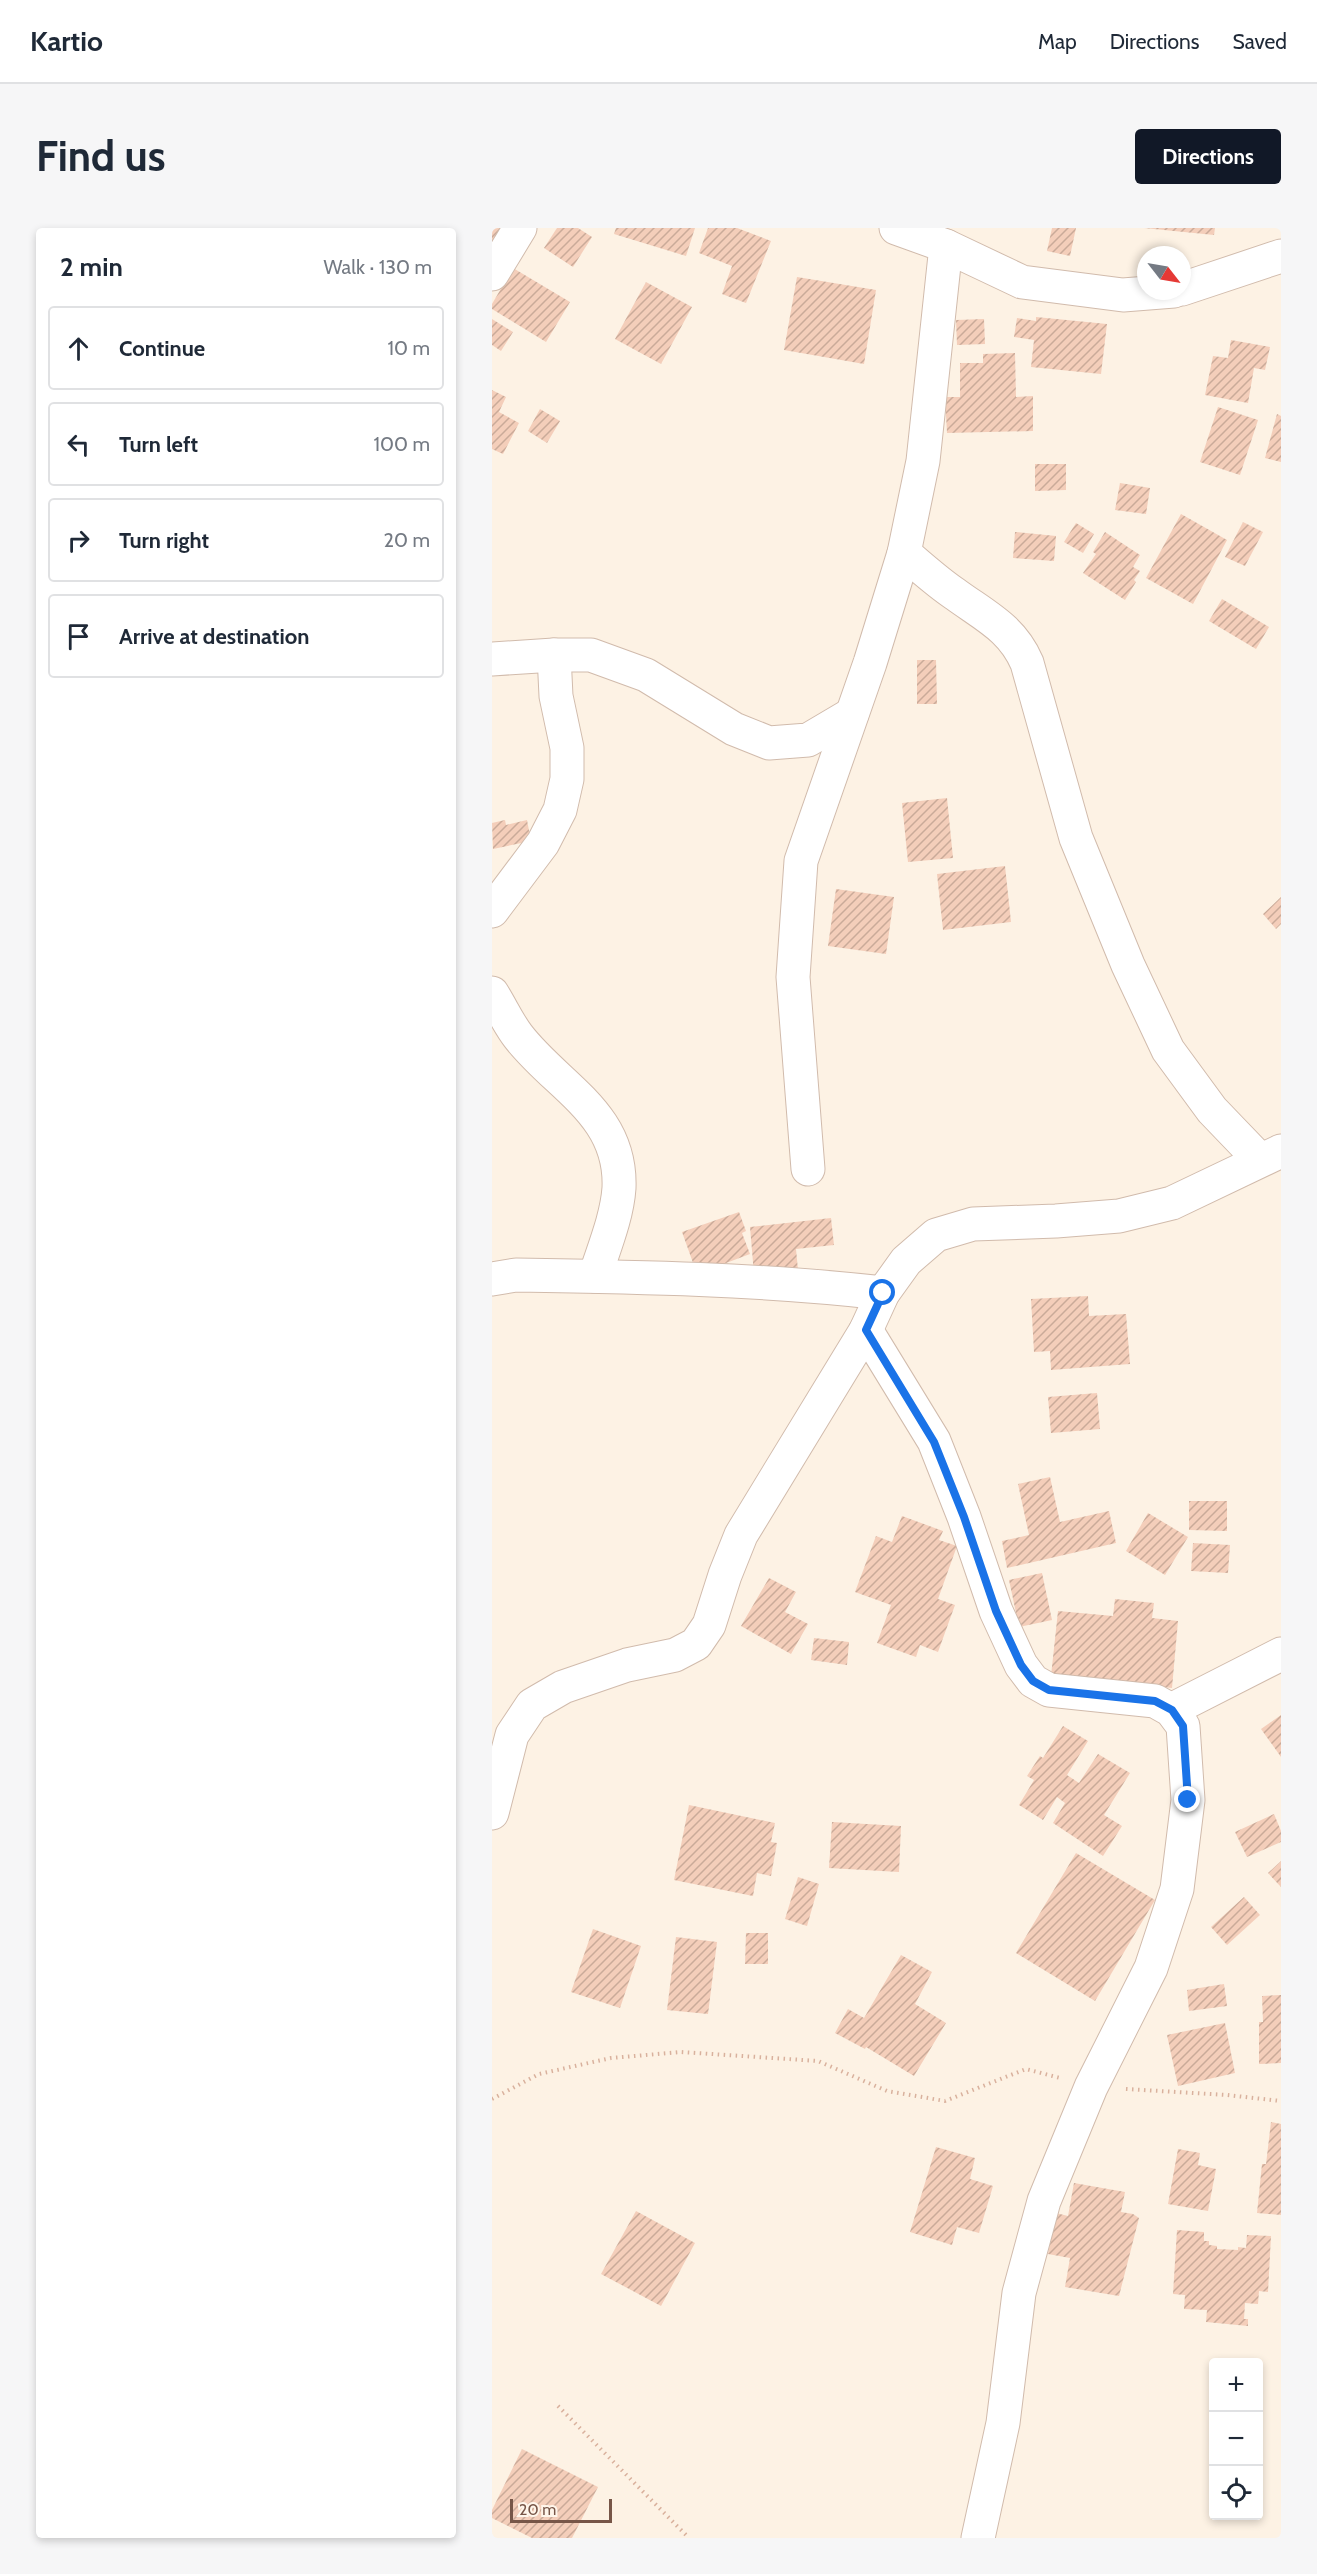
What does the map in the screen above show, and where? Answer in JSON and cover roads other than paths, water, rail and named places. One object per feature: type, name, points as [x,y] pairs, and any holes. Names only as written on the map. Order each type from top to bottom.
[{"type":"street","points":[[492,274],[520,228]]},
{"type":"street","points":[[896,228],[946,246],[1022,282],[1123,295],[1137,294]]},
{"type":"street","points":[[808,1168],[793,977],[801,861],[904,553],[923,461],[946,246]]},
{"type":"street","points":[[1191,286],[1281,256]]},
{"type":"street","points":[[492,1813],[512,1735],[532,1705],[563,1687],[627,1665],[675,1655],[696,1644],[709,1625],[724,1575],[741,1535],[866,1330],[883,1293],[906,1262],[936,1235],[973,1224],[1119,1216],[1172,1203],[1271,1156],[1212,1110],[1168,1050],[1128,966],[1076,838],[1027,663],[1020,646],[1005,629],[953,593],[904,553]]},
{"type":"street","points":[[492,660],[554,655],[591,655],[646,675],[734,729],[769,743],[808,740],[852,714]]},
{"type":"street","points":[[492,911],[543,843],[560,810],[567,779],[567,747],[555,696],[554,655]]},
{"type":"street","points":[[492,993],[505,1035],[592,1111],[607,1132],[615,1151],[618,1188],[611,1225],[595,1276]]},
{"type":"street","points":[[492,1279],[516,1275],[595,1276],[799,1283],[883,1293]]},
{"type":"street","points":[[866,1330],[934,1442],[964,1517],[996,1611],[1021,1665],[1033,1681],[1049,1690],[1155,1701],[1172,1710],[1183,1726],[1188,1800],[1177,1889],[1152,1968],[1091,2087],[1044,2201],[1019,2293],[1003,2423],[978,2538]]},
{"type":"street","points":[[1172,1710],[1281,1654]]}]
